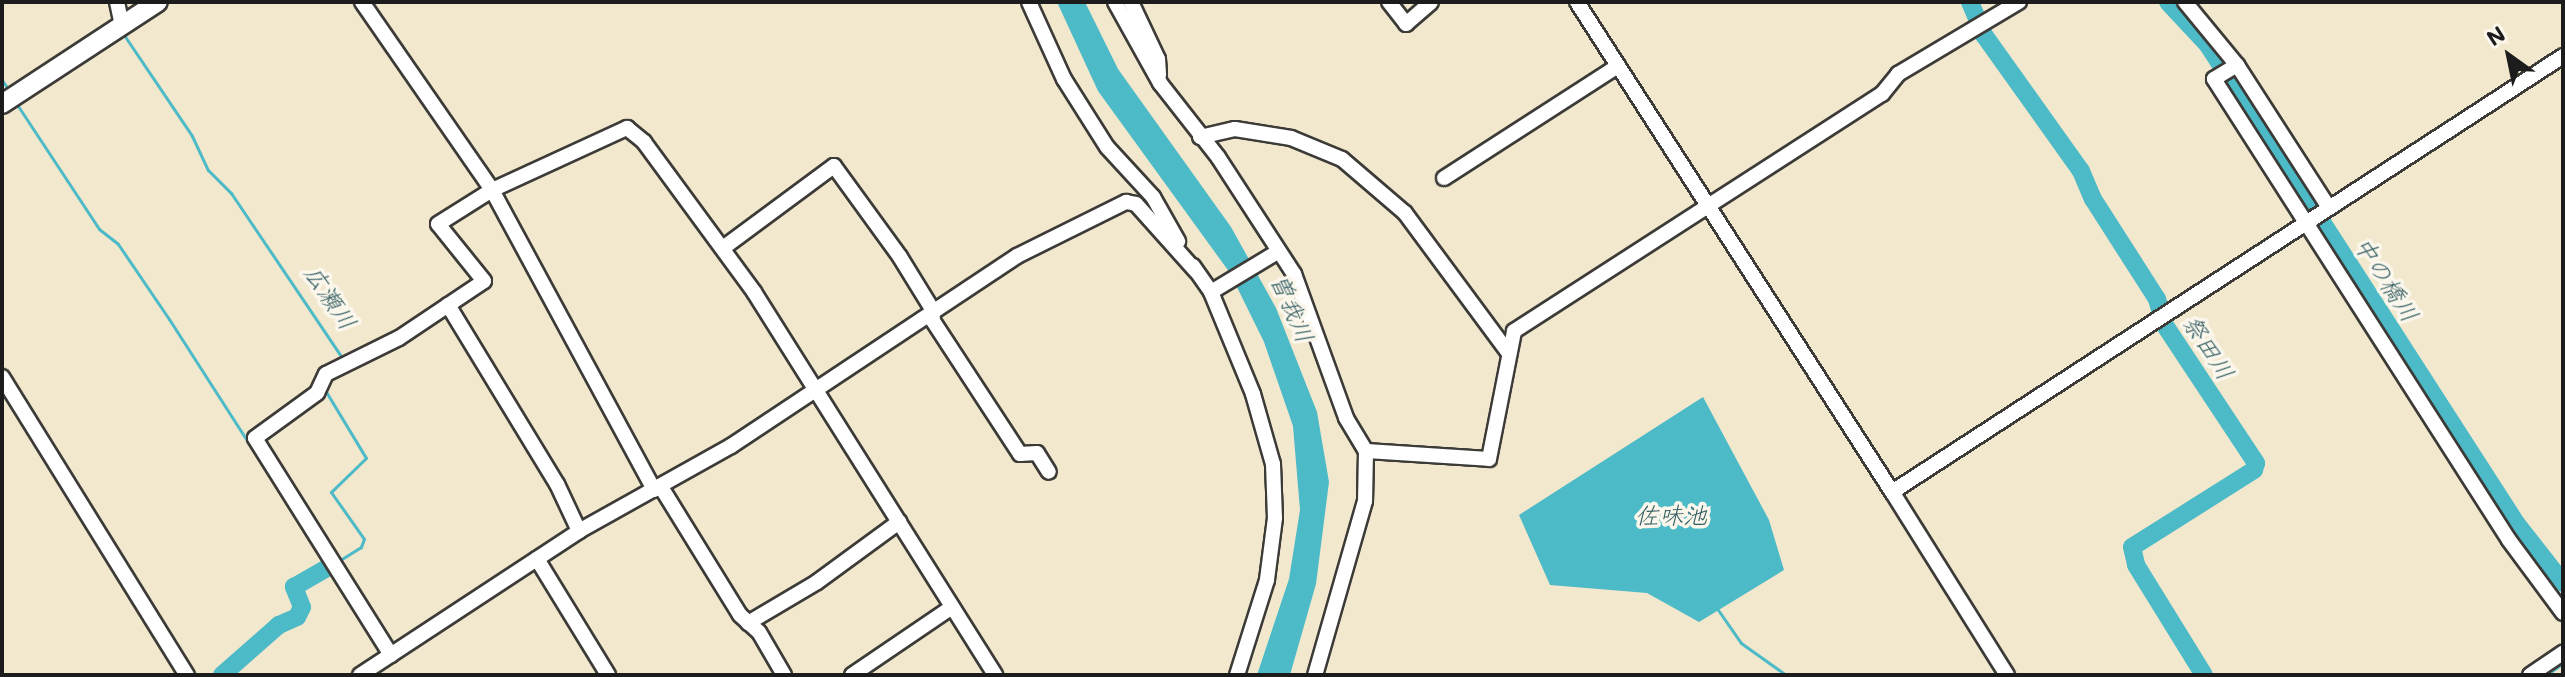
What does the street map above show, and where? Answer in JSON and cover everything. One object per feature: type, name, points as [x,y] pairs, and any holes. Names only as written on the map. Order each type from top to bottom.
[{"type":"main road","points":[[2,104],[158,2]]},
{"type":"street","points":[[117,2],[122,26]]},
{"type":"street","points":[[362,2],[492,190],[658,489],[748,623],[772,650],[784,675]]},
{"type":"street","points":[[1029,2],[1064,79],[1107,147],[1153,197],[1196,271]]},
{"type":"street","points":[[1115,2],[1160,83],[1200,137],[1300,288],[1346,418],[1366,451],[1365,501],[1315,675]]},
{"type":"street","points":[[1131,2],[1158,59],[1160,83]]},
{"type":"street","points":[[1389,2],[1406,24],[1431,2]]},
{"type":"street","points":[[1577,2],[2007,675]]},
{"type":"street","points":[[1366,451],[1489,459],[1507,351],[1514,331],[1882,94],[1898,74],[2019,2]]},
{"type":"street","points":[[2185,2],[2235,66],[2327,206]]},
{"type":"street","points":[[1892,492],[2327,206],[2563,56]]},
{"type":"street","points":[[1444,178],[1618,66]]},
{"type":"street","points":[[2235,66],[2217,77],[2509,540],[2563,613]]},
{"type":"street","points":[[391,655],[255,438],[317,393],[326,374],[399,338],[484,281],[438,224],[492,190],[627,128],[644,142],[723,248],[818,388],[995,675]]},
{"type":"street","points":[[1200,137],[1235,129],[1256,132],[1300,141],[1342,159],[1405,213],[1507,351]]},
{"type":"street","points":[[723,248],[834,166],[900,257],[932,316],[1020,454],[1037,453],[1049,472]]},
{"type":"street","points":[[360,675],[579,531],[658,489],[932,316],[1017,256],[1126,202],[1136,204],[1214,291],[1267,437],[1276,497],[1267,580],[1237,675]]},
{"type":"street","points":[[1214,291],[1275,252]]},
{"type":"street","points":[[448,305],[557,484],[579,531]]},
{"type":"street","points":[[2,377],[187,675]]},
{"type":"street","points":[[748,623],[817,582],[899,522]]},
{"type":"street","points":[[537,559],[608,675]]},
{"type":"street","points":[[852,675],[952,607]]},
{"type":"street","points":[[2530,675],[2563,653]]},
{"type":"water","points":[[1057,2],[1085,2],[1118,69],[1231,227],[1276,308],[1317,412],[1329,482],[1316,584],[1290,675],[1257,675],[1289,579],[1300,510],[1293,426],[1264,342],[1230,273],[1098,91]]},
{"type":"water","name":"佐味池","points":[[1703,397],[1769,520],[1784,570],[1699,622],[1647,593],[1550,585],[1519,515]]},
{"type":"waterway","name":"祭田川","points":[[1970,2],[1984,35],[2081,171],[2093,199],[2157,299],[2164,324],[2256,463],[2254,470],[2132,547],[2136,565],[2204,675]]},
{"type":"waterway","name":"中の橋川","points":[[2168,2],[2208,45],[2516,523],[2563,583]]},
{"type":"waterway","name":"広瀬川","points":[[124,35],[192,136],[208,170],[231,193],[343,359]]},
{"type":"waterway","name":"広瀬川","points":[[2,80],[8,89]]},
{"type":"waterway","name":"広瀬川","points":[[18,106],[99,229],[118,244],[169,319],[321,556]]},
{"type":"waterway","name":"広瀬川","points":[[325,390],[366,458],[331,492],[364,539],[361,547],[337,562]]},
{"type":"waterway","name":"広瀬川","points":[[222,675],[279,625],[297,617],[302,607],[294,587],[328,567]]},
{"type":"waterway","points":[[1716,607],[1741,643],[1786,675]]},
{"type":"waterway","points":[[2546,675],[2563,663]]},
{"type":"water label","name":"曽我川","points":[[1293,308]]}]
